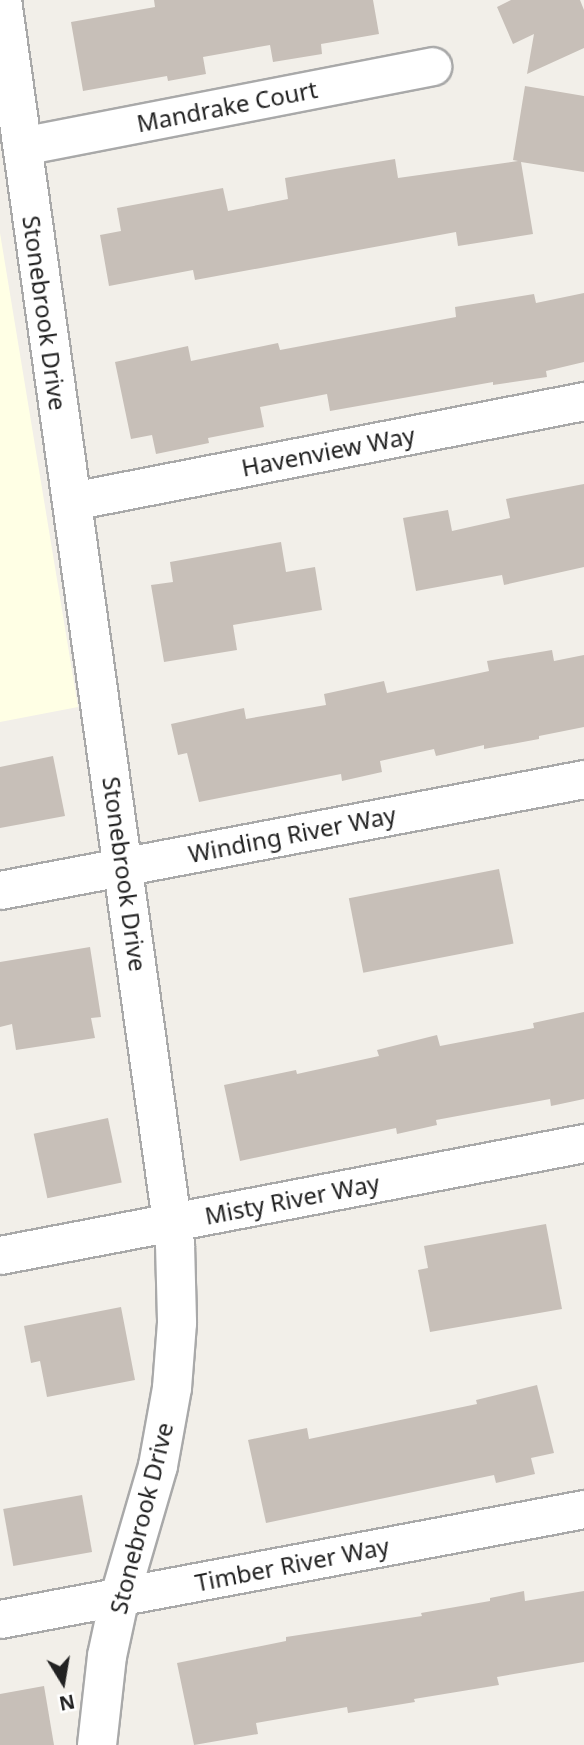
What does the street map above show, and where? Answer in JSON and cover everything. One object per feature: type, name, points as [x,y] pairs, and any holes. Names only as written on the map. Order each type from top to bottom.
[{"type":"street","name":"Stonebrook Drive","points":[[2,0],[173,1222],[177,1323],[172,1388],[158,1466],[120,1596],[107,1656],[97,1745]]},
{"type":"street","name":"Mandrake Court","points":[[22,146],[432,66]]},
{"type":"street","name":"Havenview Way","points":[[72,501],[584,401]]},
{"type":"street","name":"Winding River Way","points":[[0,890],[584,779]]},
{"type":"street","name":"Misty River Way","points":[[0,1255],[584,1143]]},
{"type":"street","name":"Timber River Way","points":[[0,1619],[584,1509]]},
{"type":"shaded area","points":[[0,233],[78,707],[0,722]]},
{"type":"building","points":[[154,0],[373,0],[379,34],[321,44],[322,54],[273,62],[270,45],[203,57],[206,74],[168,81],[167,76],[83,91],[71,22],[155,7]]},
{"type":"building","points":[[511,0],[580,0],[584,10],[584,48],[527,74],[534,34],[513,44],[497,7]]},
{"type":"building","points":[[525,86],[584,96],[584,172],[521,162],[533,234],[458,246],[456,232],[195,280],[193,270],[109,286],[100,235],[121,231],[117,208],[223,188],[228,211],[288,199],[285,178],[395,159],[398,178],[518,161],[513,160]]},
{"type":"building","points":[[584,293],[584,362],[546,371],[547,377],[493,385],[493,382],[330,411],[327,394],[260,407],[264,427],[208,438],[209,443],[156,454],[152,435],[131,439],[115,362],[188,346],[191,361],[278,343],[280,350],[456,317],[455,307],[534,294],[536,303]]},
{"type":"building","points":[[584,484],[584,567],[504,585],[502,575],[416,591],[403,518],[448,510],[452,531],[510,518],[506,499]]},
{"type":"building","points":[[281,542],[286,572],[315,567],[322,610],[233,625],[237,650],[164,662],[151,585],[173,582],[170,562]]},
{"type":"building","points":[[552,650],[554,661],[584,655],[584,727],[484,749],[484,745],[436,756],[434,749],[380,761],[382,772],[342,781],[341,774],[199,802],[187,753],[178,755],[171,724],[244,708],[246,719],[326,705],[324,694],[384,681],[387,693],[489,671],[487,661]]},
{"type":"building","points":[[53,756],[65,816],[0,828],[0,767]]},
{"type":"building","points":[[499,869],[514,944],[363,973],[349,898]]},
{"type":"building","points":[[90,947],[101,1017],[91,1018],[95,1038],[16,1050],[12,1024],[0,1027],[0,962]]},
{"type":"building","points":[[584,1012],[584,1099],[551,1106],[550,1099],[436,1120],[437,1125],[397,1134],[396,1128],[240,1161],[224,1085],[296,1070],[297,1074],[379,1056],[377,1050],[437,1035],[440,1046],[534,1028],[533,1023]]},
{"type":"building","points":[[108,1118],[122,1183],[47,1198],[34,1134]]},
{"type":"building","points":[[546,1224],[562,1309],[430,1332],[418,1270],[428,1268],[424,1246]]},
{"type":"building","points":[[121,1307],[135,1380],[47,1397],[40,1361],[31,1363],[24,1326]]},
{"type":"building","points":[[537,1385],[554,1453],[531,1458],[535,1474],[496,1483],[494,1475],[266,1523],[248,1440],[307,1428],[309,1439],[477,1404],[476,1400]]},
{"type":"building","points":[[82,1495],[92,1552],[13,1566],[3,1509]]},
{"type":"building","points":[[524,1591],[525,1601],[584,1591],[584,1662],[497,1677],[499,1685],[414,1699],[415,1702],[348,1713],[347,1707],[256,1723],[258,1734],[194,1745],[177,1663],[286,1641],[286,1637],[422,1616],[421,1613],[490,1601],[490,1598]]},
{"type":"building","points":[[44,1686],[54,1745],[0,1745],[0,1694]]}]
